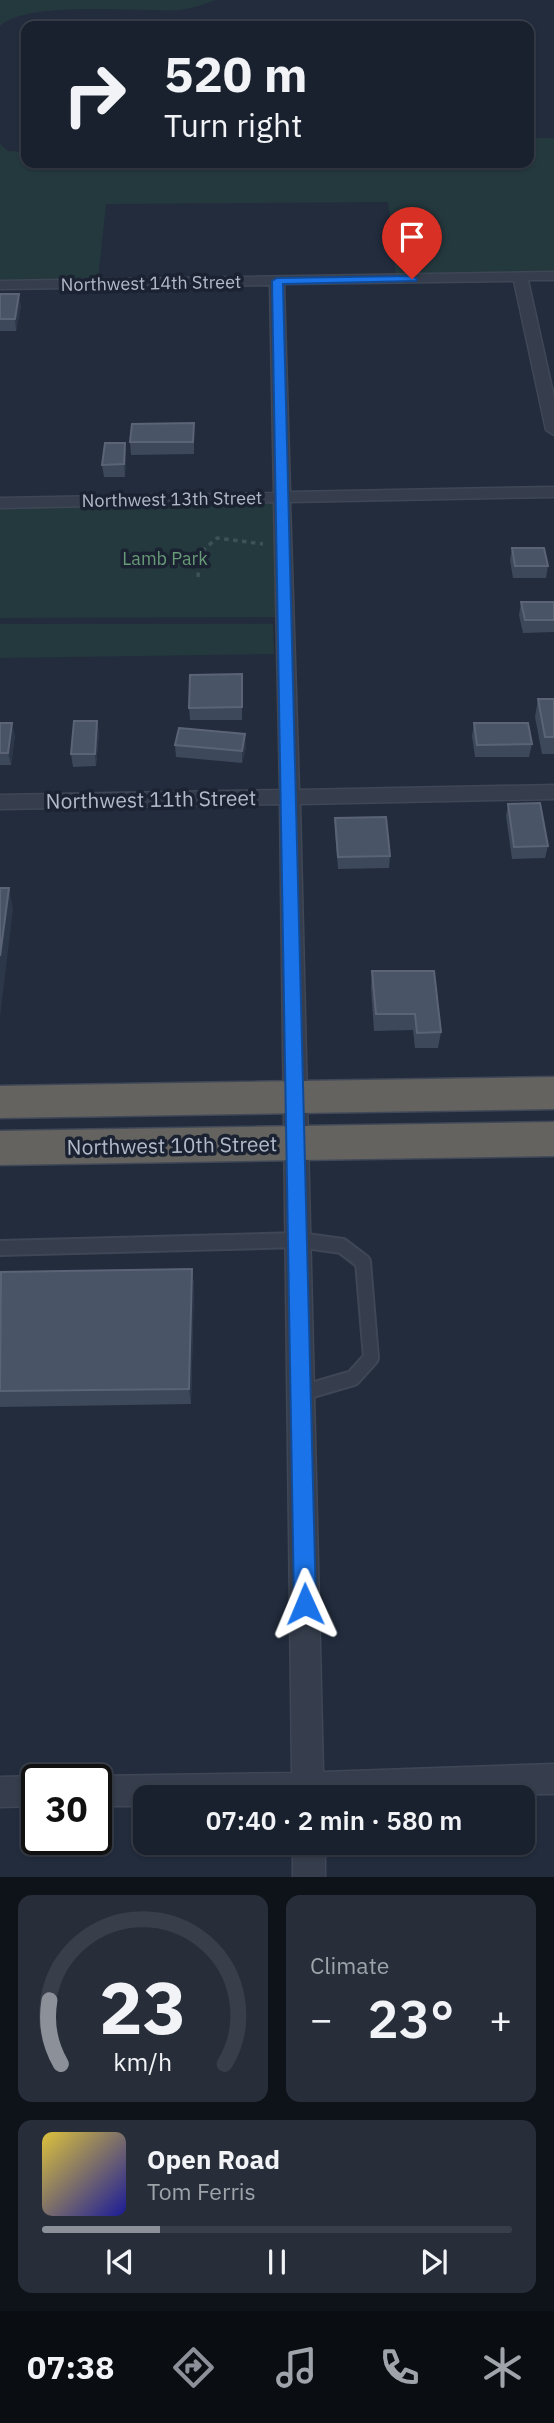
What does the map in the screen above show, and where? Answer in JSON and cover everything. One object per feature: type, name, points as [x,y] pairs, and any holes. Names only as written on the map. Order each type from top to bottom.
[{"type":"highway","points":[[0,1102],[554,1093]]},
{"type":"highway","name":"Northwest 10th Street","points":[[0,1148],[554,1139]]},
{"type":"street","name":"Northwest 14th Street","points":[[0,285],[554,276]]},
{"type":"street","points":[[520,277],[554,430]]},
{"type":"street","points":[[277,281],[298,1143],[308,1785]]},
{"type":"street","name":"Northwest 13th Street","points":[[0,503],[554,492]]},
{"type":"street","name":"Northwest 11th Street","points":[[0,802],[554,792]]},
{"type":"street","points":[[449,1785],[554,1779]]},
{"type":"street","points":[[0,1792],[21,1791]]},
{"type":"street","points":[[112,1791],[133,1791]]},
{"type":"street","points":[[309,1855],[309,1877]]},
{"type":"lane","points":[[0,1248],[299,1240],[342,1245],[363,1262],[370,1358],[353,1378],[302,1392]]},
{"type":"path","points":[[198,577],[200,554],[216,538],[233,538],[250,544],[282,544]]},
{"type":"green space","points":[[0,0],[216,0],[179,10],[57,10],[13,18],[0,26]]},
{"type":"green space","points":[[534,138],[554,138],[554,271],[396,274],[388,202],[106,204],[98,279],[0,280],[0,144],[8,151],[21,152],[21,168],[534,168]]},
{"type":"green space","name":"Lamb Park","points":[[280,497],[283,617],[0,618],[0,503]]},
{"type":"green space","points":[[0,624],[273,624],[274,654],[0,658]]},
{"type":"building","points":[[0,294],[19,294],[15,319],[0,319]]},
{"type":"building","points":[[194,423],[193,442],[130,442],[132,424]]},
{"type":"building","points":[[105,443],[125,443],[124,464],[102,465]]},
{"type":"building","points":[[512,548],[544,548],[548,566],[515,566]]},
{"type":"building","points":[[521,602],[554,602],[554,620],[525,620]]},
{"type":"building","points":[[242,674],[242,707],[189,708],[190,675]]},
{"type":"building","points":[[538,699],[554,699],[554,737],[545,737]]},
{"type":"building","points":[[74,721],[97,721],[95,754],[71,754]]},
{"type":"building","points":[[0,723],[12,723],[8,753],[0,753]]},
{"type":"building","points":[[474,723],[528,723],[532,744],[477,745]]},
{"type":"building","points":[[179,728],[245,734],[242,751],[175,745]]},
{"type":"building","points":[[540,803],[548,846],[514,847],[508,804]]},
{"type":"building","points":[[386,817],[390,856],[338,857],[335,818]]},
{"type":"building","points":[[0,888],[9,888],[0,956]]},
{"type":"building","points":[[372,971],[434,971],[441,1032],[417,1033],[415,1014],[376,1014]]},
{"type":"building","points":[[192,1269],[189,1389],[0,1391],[1,1272]]},
{"type":"route","points":[[305,1604],[297,1097],[277,281],[412,279]]}]
